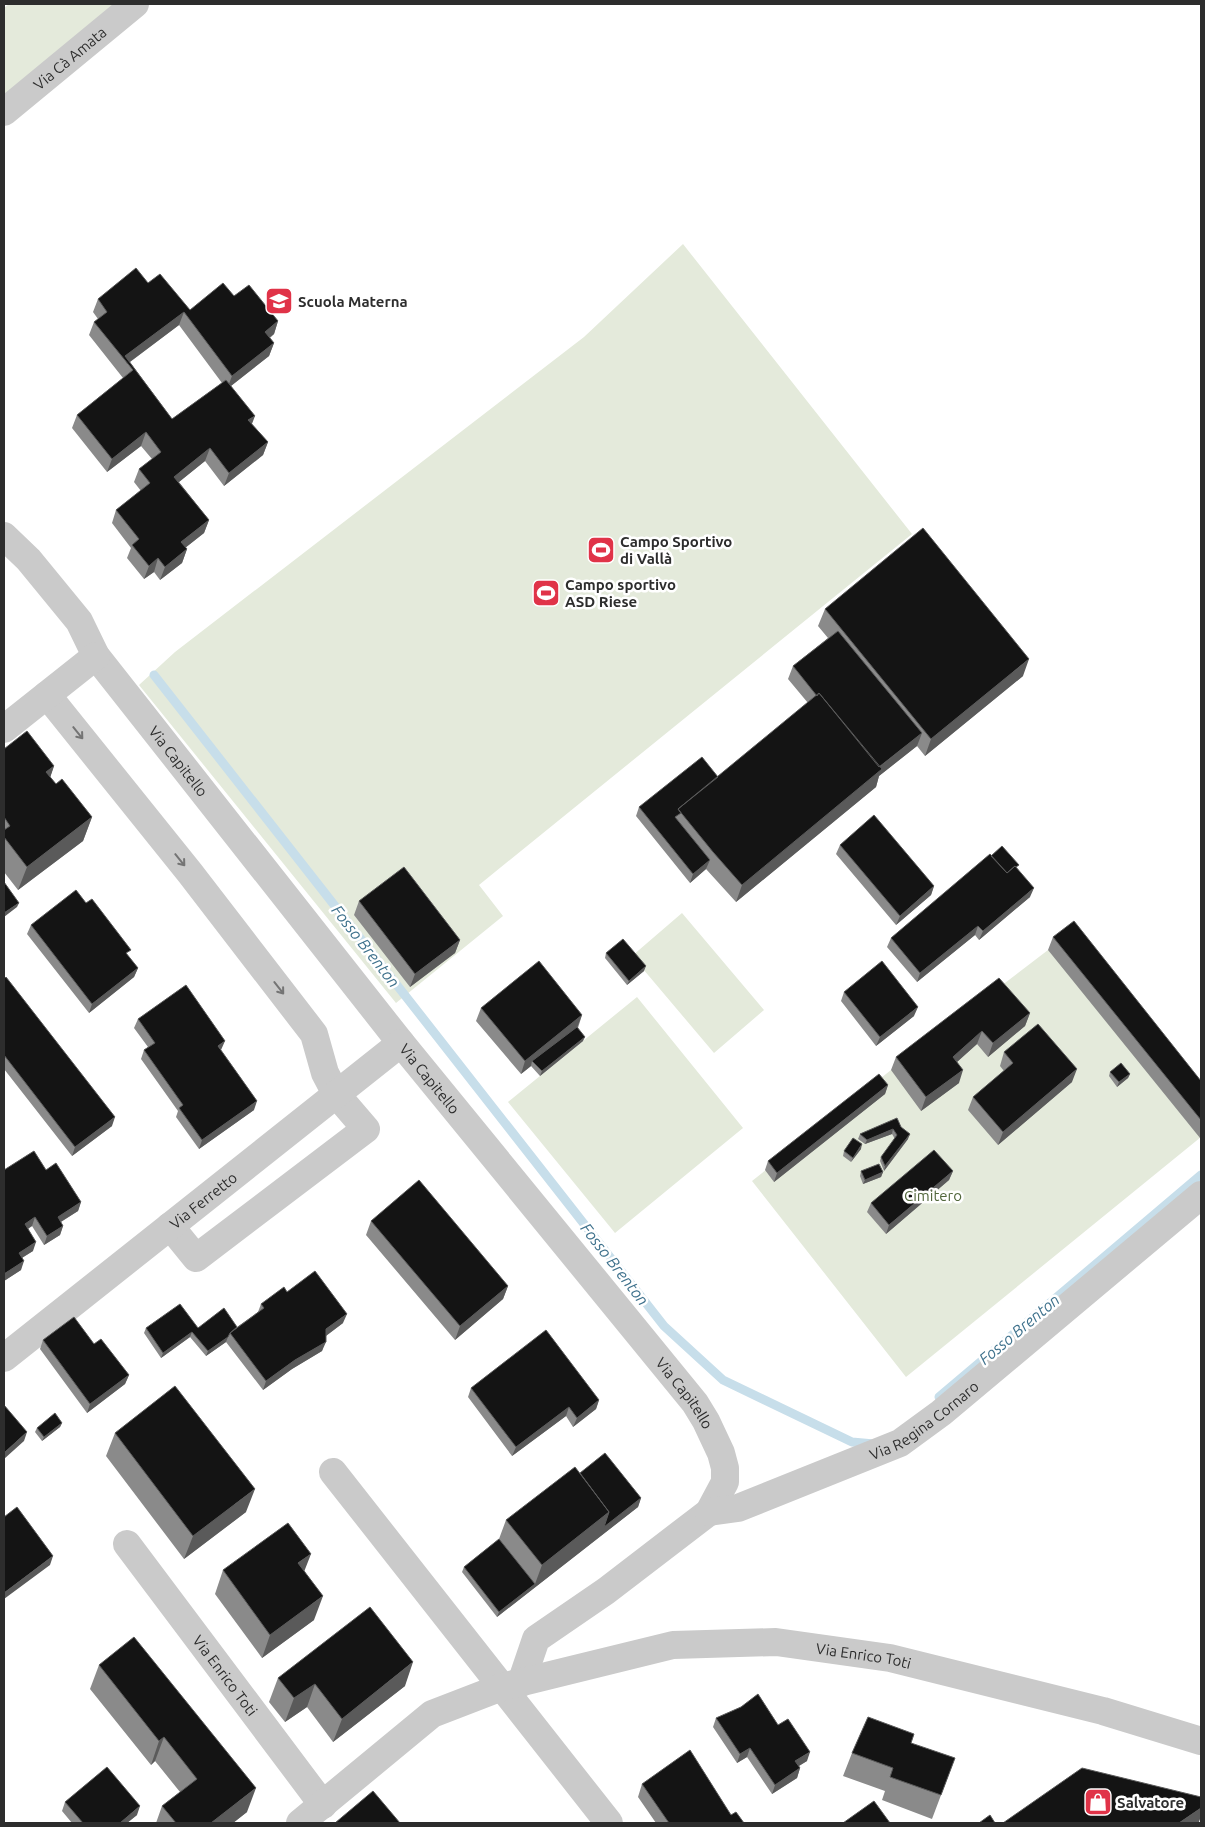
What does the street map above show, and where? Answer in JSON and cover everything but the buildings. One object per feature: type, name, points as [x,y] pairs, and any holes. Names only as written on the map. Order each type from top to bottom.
[{"type":"street","name":"Via Cà Amata","points":[[4,112],[135,4]]},
{"type":"street","name":"Via Capitello","points":[[4,536],[29,560],[79,621],[96,656],[401,1042],[695,1403],[722,1454],[725,1482],[709,1512]]},
{"type":"street","points":[[4,729],[96,656]]},
{"type":"street","points":[[47,695],[190,873],[314,1034],[324,1073],[336,1094],[366,1129],[196,1258],[170,1226]]},
{"type":"street","name":"Via Ferretto","points":[[4,1358],[401,1042]]},
{"type":"street","name":"Via Regina Cornaro","points":[[709,1512],[738,1508],[900,1443],[941,1413],[1201,1195]]},
{"type":"street","points":[[333,1472],[511,1685],[608,1823]]},
{"type":"street","points":[[511,1685],[536,1639],[606,1591],[709,1512]]},
{"type":"street","name":"Via Enrico Toti","points":[[127,1544],[323,1805]]},
{"type":"street","name":"Via Enrico Toti","points":[[300,1823],[432,1714],[511,1685],[672,1645],[776,1642],[890,1658],[1103,1711],[1201,1741]]},
{"type":"green space","points":[[9,4],[139,4],[4,115],[4,8]]},
{"type":"green space","name":"Campo sportivo ASD Riese","points":[[683,244],[912,534],[479,885],[503,916],[396,1003],[139,685],[175,652],[584,337]]},
{"type":"green space","points":[[682,913],[764,1010],[714,1053],[632,956]]},
{"type":"green space","name":"Cimitero","points":[[1069,934],[1201,1137],[906,1377],[752,1181],[891,1070]]},
{"type":"green space","points":[[637,997],[743,1128],[615,1233],[508,1102]]},
{"type":"waterway","name":"Fosso Brenton","points":[[154,675],[664,1326],[723,1380],[852,1442],[874,1444]]},
{"type":"waterway","name":"Fosso Brenton","points":[[939,1397],[1201,1175]]},
{"type":"place","name":"Scuola Materna","points":[[279,301]]},
{"type":"place","name":"Campo Sportivo di Vallà","points":[[601,550]]},
{"type":"place","name":"Campo sportivo ASD Riese","points":[[546,593]]},
{"type":"place","name":"Salvatore","points":[[1098,1802]]}]
